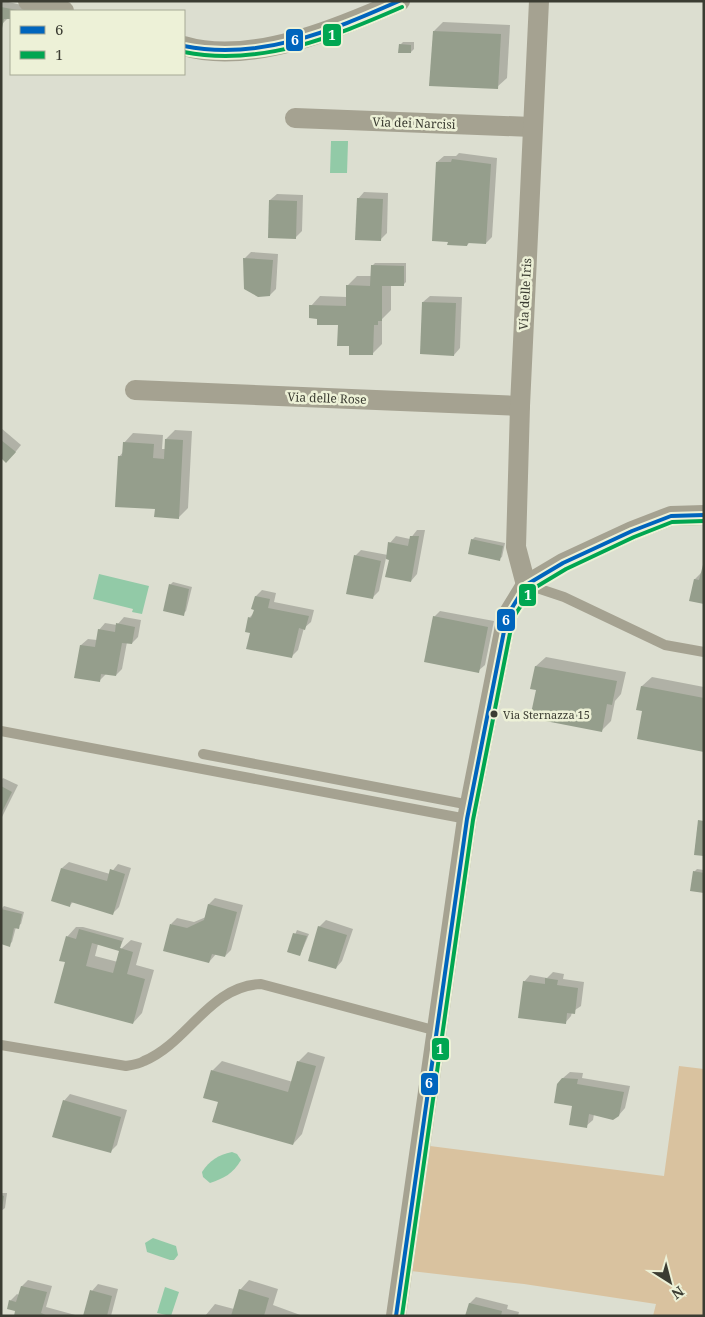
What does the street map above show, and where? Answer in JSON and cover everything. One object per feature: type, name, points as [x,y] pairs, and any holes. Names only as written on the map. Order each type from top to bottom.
[{"type":"street","points":[[28,1],[60,10]]},
{"type":"street","points":[[185,46],[216,52],[260,48],[318,33],[400,1]]},
{"type":"street","name":"Via delle Iris","points":[[526,585],[516,547],[520,406],[539,1]]},
{"type":"street","name":"Via dei Narcisi","points":[[295,118],[532,127]]},
{"type":"street","name":"Via delle Rose","points":[[135,390],[520,406]]},
{"type":"street","points":[[396,1316],[468,812],[507,616],[526,585],[563,563],[632,531],[671,516],[704,515]]},
{"type":"lane","points":[[526,585],[564,597],[665,645],[704,652]]},
{"type":"lane","points":[[1,731],[468,812]]},
{"type":"lane","points":[[203,754],[468,812]]},
{"type":"lane","points":[[1,1045],[126,1066],[144,1061],[160,1052],[226,995],[255,984],[437,1031]]},
{"type":"shaded area","points":[[331,141],[348,141],[347,173],[330,173]]},
{"type":"shaded area","points":[[99,574],[149,586],[142,614],[132,612],[133,609],[93,599]]},
{"type":"shaded area","points":[[679,1066],[704,1069],[704,1316],[653,1316],[656,1304],[524,1284],[411,1271],[430,1146],[664,1176]]},
{"type":"shaded area","points":[[232,1152],[237,1154],[241,1160],[231,1172],[210,1183],[203,1177],[202,1172],[211,1161],[218,1156]]},
{"type":"shaded area","points":[[153,1238],[176,1246],[178,1255],[174,1260],[147,1252],[145,1243]]},
{"type":"shaded area","points":[[165,1287],[179,1292],[171,1316],[157,1313]]},
{"type":"building","points":[[1,7],[17,10],[10,10],[10,19],[4,19],[2,28]]},
{"type":"building","points":[[433,31],[501,34],[498,89],[429,86]]},
{"type":"building","points":[[399,44],[411,45],[411,53],[398,53]]},
{"type":"building","points":[[452,159],[491,164],[486,244],[468,243],[467,246],[447,245],[448,242],[432,241],[436,162],[451,162]]},
{"type":"building","points":[[357,198],[383,199],[381,241],[355,240]]},
{"type":"building","points":[[269,200],[297,201],[296,239],[268,238]]},
{"type":"building","points":[[243,258],[273,260],[270,296],[258,297],[244,289]]},
{"type":"building","points":[[371,265],[404,266],[404,286],[382,286],[382,321],[378,321],[378,325],[374,325],[373,355],[349,355],[349,346],[337,346],[338,325],[317,325],[317,319],[309,318],[309,305],[346,306],[346,285],[370,286]]},
{"type":"building","points":[[422,302],[456,303],[454,356],[420,354]]},
{"type":"building","points":[[165,439],[183,440],[179,519],[154,517],[155,509],[115,507],[118,456],[122,456],[123,442],[154,444],[153,458],[164,459]]},
{"type":"building","points":[[1,440],[16,452],[6,463],[1,458]]},
{"type":"building","points":[[410,536],[419,536],[411,582],[385,577],[389,560],[386,559],[388,542],[408,546]]},
{"type":"building","points":[[471,539],[503,546],[500,561],[468,554]]},
{"type":"building","points":[[354,555],[381,561],[373,599],[346,594]]},
{"type":"building","points":[[704,561],[704,604],[689,601],[694,579],[699,580]]},
{"type":"building","points":[[169,584],[189,589],[184,616],[163,611]]},
{"type":"building","points":[[255,596],[270,599],[268,608],[309,616],[305,630],[299,628],[292,658],[246,649],[250,633],[245,632],[248,617],[251,618],[254,610],[251,609]]},
{"type":"building","points":[[433,616],[488,627],[479,673],[424,662]]},
{"type":"building","points":[[116,623],[135,627],[132,644],[122,643],[116,676],[101,674],[100,682],[74,678],[80,645],[95,647],[98,629],[115,632]]},
{"type":"building","points":[[535,666],[617,681],[612,705],[607,704],[602,732],[530,718],[536,690],[530,689]]},
{"type":"building","points":[[641,686],[704,698],[704,752],[637,739],[642,711],[636,710]]},
{"type":"building","points":[[1,786],[12,792],[1,814]]},
{"type":"building","points":[[698,820],[704,821],[704,856],[694,855]]},
{"type":"building","points":[[61,868],[107,881],[110,869],[125,874],[113,915],[71,902],[70,907],[51,901]]},
{"type":"building","points":[[693,871],[704,873],[704,893],[690,891]]},
{"type":"building","points":[[208,904],[237,912],[225,957],[212,954],[209,963],[163,951],[170,924],[187,928],[204,920]]},
{"type":"building","points":[[1,909],[22,914],[19,929],[14,928],[10,947],[1,944]]},
{"type":"building","points":[[318,926],[347,935],[336,969],[308,961]]},
{"type":"building","points":[[79,929],[122,941],[120,948],[133,952],[127,974],[145,979],[133,1024],[54,1003],[65,962],[59,961],[66,936],[76,939]],"holes":[[[92,943],[119,951],[113,973],[86,966]]]},
{"type":"building","points":[[293,933],[307,936],[300,956],[287,952]]},
{"type":"building","points":[[545,978],[558,980],[557,985],[578,988],[575,1014],[567,1013],[566,1024],[518,1018],[523,981],[545,984]]},
{"type":"building","points":[[297,1061],[316,1066],[293,1145],[212,1122],[218,1102],[203,1098],[211,1070],[288,1092]]},
{"type":"building","points":[[562,1078],[578,1079],[577,1084],[624,1092],[619,1116],[613,1120],[589,1114],[587,1128],[569,1125],[572,1106],[554,1103],[557,1084]]},
{"type":"building","points":[[63,1100],[121,1117],[111,1153],[52,1137]]},
{"type":"building","points":[[1,1195],[4,1196],[2,1209],[1,1209]]},
{"type":"building","points":[[21,1286],[47,1292],[41,1313],[48,1316],[14,1316],[15,1311],[7,1309],[9,1300],[16,1302]]},
{"type":"building","points":[[239,1289],[269,1298],[264,1316],[231,1316]]},
{"type":"building","points":[[90,1290],[112,1296],[107,1316],[83,1316]]},
{"type":"building","points":[[469,1303],[502,1311],[501,1316],[465,1316]]},
{"type":"transit line","name":"6","points":[[185,46],[212,50],[240,50],[267,46],[321,32],[399,1]]},
{"type":"transit line","name":"1","points":[[185,52],[213,56],[241,56],[269,52],[296,46],[350,29],[402,7]]},
{"type":"transit line","name":"6","points":[[396,1316],[467,819],[507,616],[526,585],[563,563],[632,531],[671,516],[704,515]]},
{"type":"transit line","name":"1","points":[[402,1316],[473,820],[513,618],[531,590],[566,569],[634,537],[672,522],[704,521]]},
{"type":"place","name":"Via Sternazza 15","points":[[494,714]]}]
